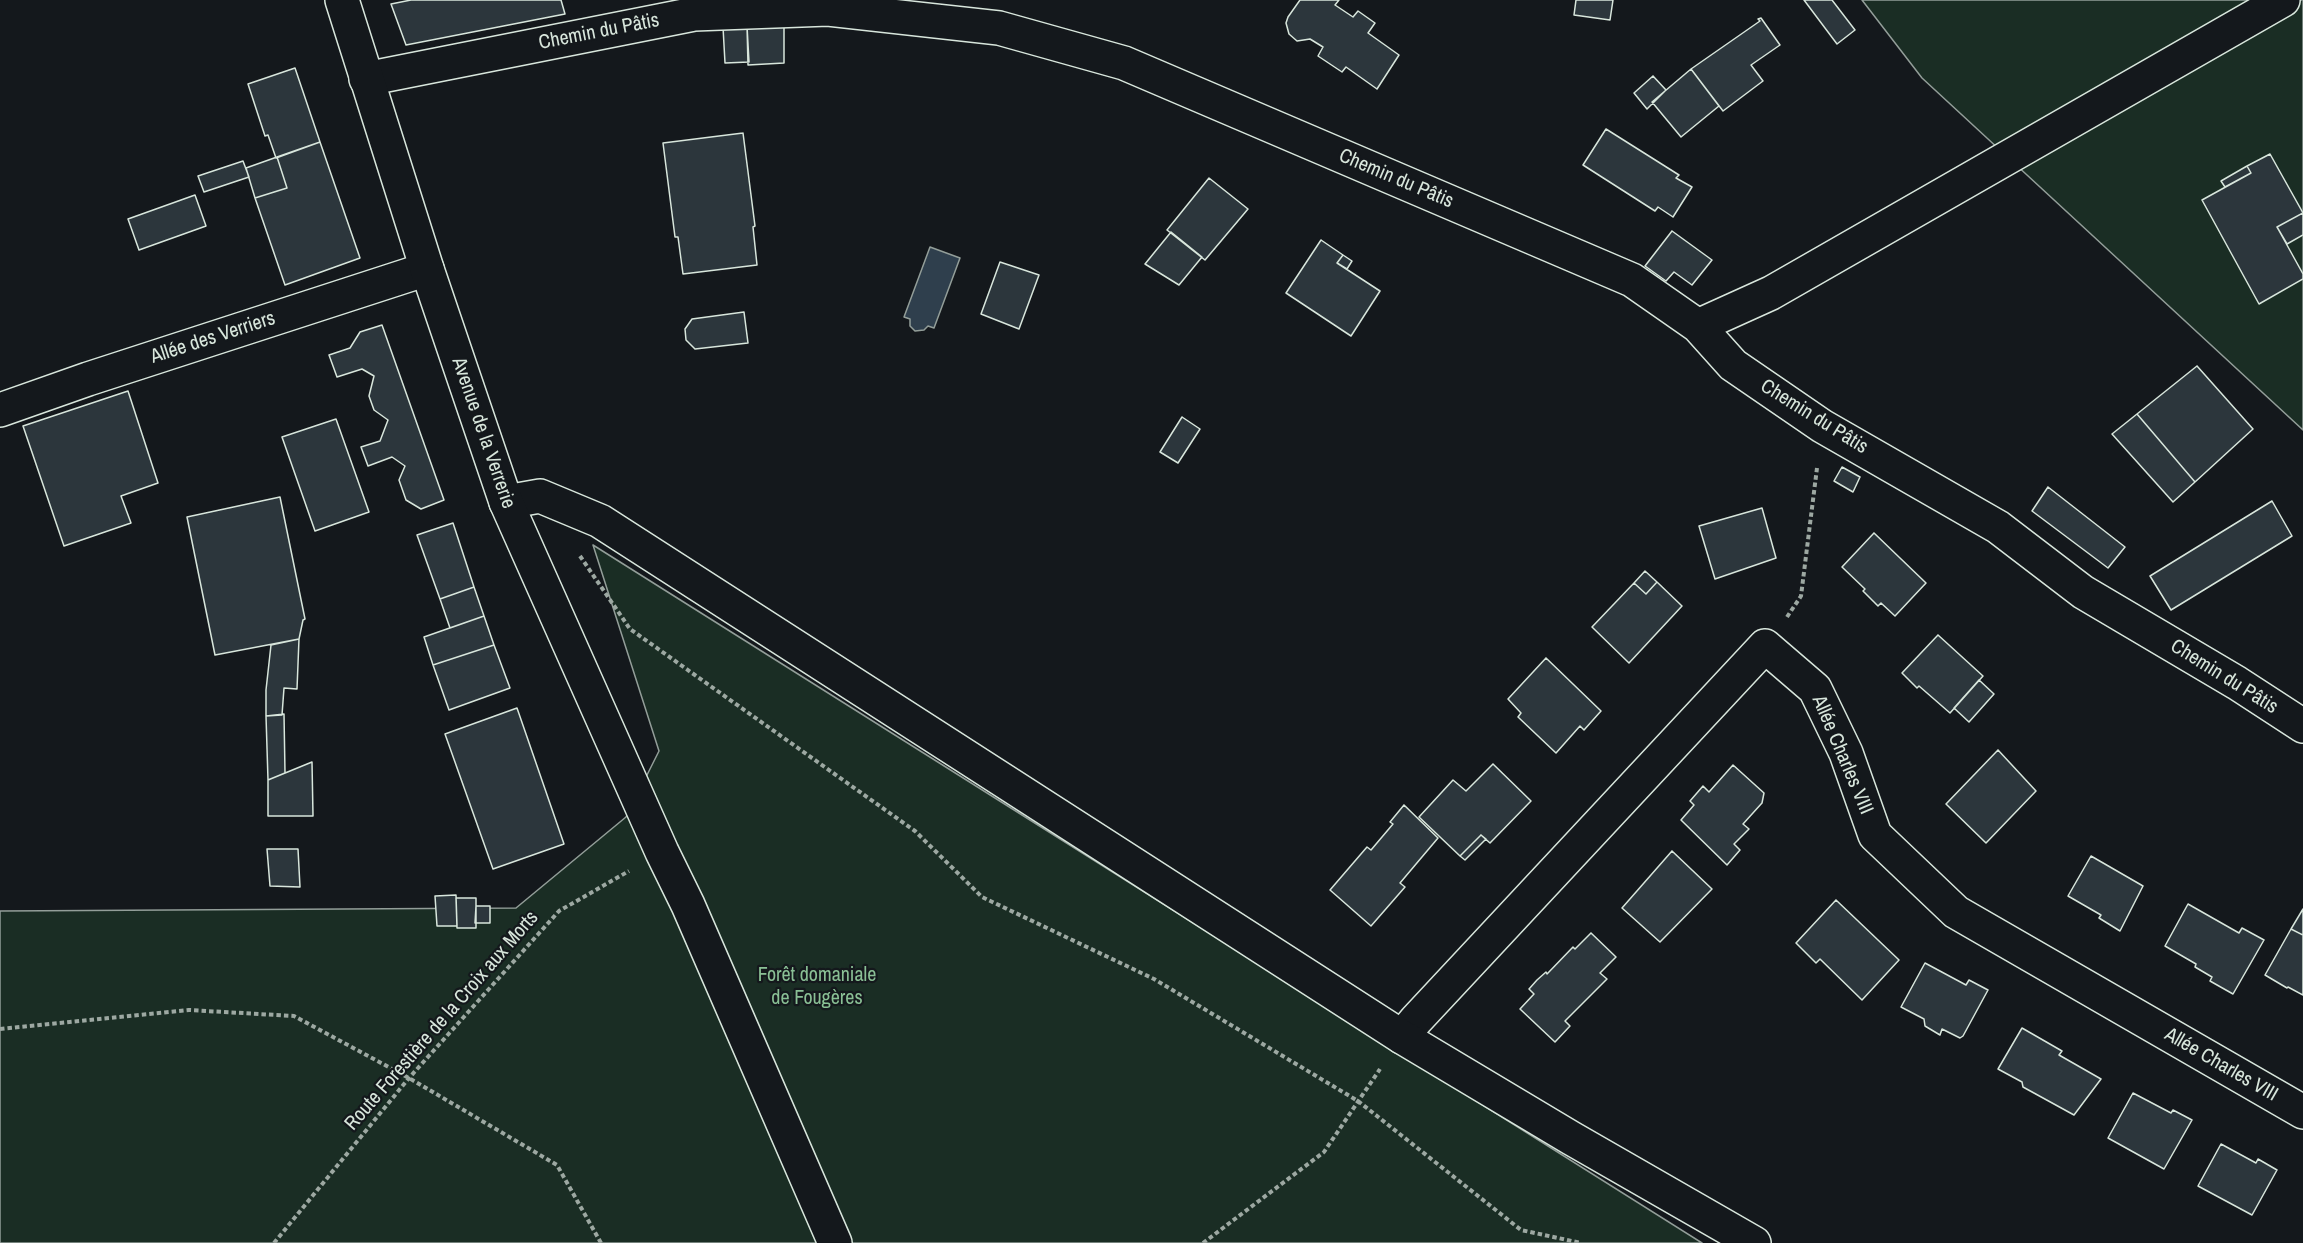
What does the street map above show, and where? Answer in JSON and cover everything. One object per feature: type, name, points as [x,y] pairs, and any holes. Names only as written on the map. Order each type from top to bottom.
[{"type":"street","name":"Avenue de la Verrerie","points":[[342,0],[427,269],[506,502],[662,852],[688,905],[835,1243]]},
{"type":"street","points":[[1698,326],[1771,293],[2283,0]]},
{"type":"street","name":"Chemin du Pâtis","points":[[366,79],[694,14],[828,9],[999,28],[1124,63],[1632,280],[1698,326],[1733,365],[1822,426],[1998,527],[2083,592],[2237,683],[2303,726]]},
{"type":"street","name":"Allée des Verriers","points":[[0,410],[88,379],[427,269]]},
{"type":"street","points":[[506,502],[540,496],[600,521],[1402,1037],[1571,1138],[1754,1243]]},
{"type":"street","points":[[1402,1037],[1765,646]]},
{"type":"street","name":"Allée Charles VIII","points":[[1765,646],[1815,689],[1846,753],[1875,835],[1956,912],[2303,1112]]},
{"type":"path","points":[[1765,646],[1801,597],[1822,426]]},
{"type":"path","points":[[578,553],[630,629],[915,831],[982,897],[1154,979],[1358,1101],[1521,1230],[1581,1243]]},
{"type":"path","name":"Route Forestière de la Croix aux Morts","points":[[274,1243],[409,1078],[559,911],[662,852]]},
{"type":"path","points":[[0,1029],[189,1010],[294,1016],[409,1078],[557,1165],[601,1243]]},
{"type":"path","points":[[1203,1243],[1324,1152],[1402,1037]]},
{"type":"green space","points":[[1862,0],[2303,0],[2303,430],[1922,78]]},
{"type":"green space","name":"Forêt domaniale de Fougères","points":[[593,545],[1702,1243],[0,1243],[0,911],[516,908],[626,817],[659,751]]},
{"type":"water","points":[[930,247],[960,258],[934,328],[928,326],[924,330],[915,331],[910,326],[910,319],[904,317]]},
{"type":"building","points":[[411,0],[561,0],[565,14],[406,45],[391,4]]},
{"type":"building","points":[[1300,0],[1339,0],[1335,5],[1353,17],[1358,11],[1375,23],[1368,33],[1399,55],[1377,89],[1346,67],[1342,72],[1318,56],[1323,47],[1310,39],[1297,41],[1289,34],[1286,23]]},
{"type":"building","points":[[1576,0],[1613,0],[1610,20],[1574,15]]},
{"type":"building","points":[[1804,0],[1832,0],[1855,30],[1837,44]]},
{"type":"building","points":[[1761,18],[1780,45],[1751,65],[1763,81],[1723,111],[1691,69],[1760,21],[1758,19]]},
{"type":"building","points":[[784,24],[784,63],[748,65],[747,26]]},
{"type":"building","points":[[747,26],[749,62],[725,63],[723,27]]},
{"type":"building","points":[[295,68],[320,142],[276,158],[268,135],[265,136],[248,84]]},
{"type":"building","points":[[1691,69],[1719,106],[1681,137],[1652,102]]},
{"type":"building","points":[[1653,76],[1666,90],[1647,109],[1634,93]]},
{"type":"building","points":[[1606,129],[1679,175],[1676,178],[1692,187],[1673,217],[1658,207],[1655,211],[1583,165]]},
{"type":"building","points":[[743,133],[755,226],[753,227],[757,265],[683,274],[678,237],[675,237],[663,143]]},
{"type":"building","points":[[320,142],[360,258],[285,285],[255,198],[287,188],[277,157]]},
{"type":"building","points":[[2270,154],[2303,213],[2277,227],[2303,274],[2303,279],[2259,304],[2202,200],[2251,173],[2247,166]]},
{"type":"building","points":[[277,157],[287,188],[255,198],[246,168]]},
{"type":"building","points":[[243,161],[249,177],[204,192],[198,176]]},
{"type":"building","points":[[2247,166],[2251,173],[2225,187],[2221,181]]},
{"type":"building","points":[[1209,178],[1248,209],[1205,260],[1167,230]]},
{"type":"building","points":[[195,195],[206,226],[139,250],[128,219]]},
{"type":"building","points":[[2303,213],[2303,235],[2287,244],[2277,227]]},
{"type":"building","points":[[1672,231],[1712,260],[1692,285],[1674,272],[1666,281],[1645,266]]},
{"type":"building","points":[[1171,232],[1202,257],[1179,285],[1145,264]]},
{"type":"building","points":[[1321,240],[1343,255],[1337,263],[1380,291],[1351,336],[1286,293]]},
{"type":"building","points":[[1343,255],[1352,261],[1347,269],[1337,263]]},
{"type":"building","points":[[1000,262],[1039,275],[1019,329],[981,314]]},
{"type":"building","points":[[744,312],[748,343],[695,349],[686,340],[685,329],[692,319]]},
{"type":"building","points":[[382,325],[444,500],[421,509],[406,500],[399,480],[405,466],[392,457],[368,466],[361,447],[380,441],[388,420],[374,410],[369,396],[374,376],[362,369],[337,377],[329,355],[350,348],[360,332]]},
{"type":"building","points":[[2197,366],[2253,429],[2195,482],[2137,414]]},
{"type":"building","points":[[128,391],[158,483],[121,496],[131,523],[64,546],[23,426]]},
{"type":"building","points":[[2137,414],[2195,482],[2173,502],[2112,434]]},
{"type":"building","points":[[1182,417],[1200,429],[1178,463],[1160,452]]},
{"type":"building","points":[[336,419],[369,512],[315,531],[282,437]]},
{"type":"building","points":[[1842,467],[1860,477],[1853,492],[1834,481]]},
{"type":"building","points":[[2048,487],[2125,547],[2108,568],[2032,511]]},
{"type":"building","points":[[280,497],[305,619],[299,639],[215,655],[187,517]]},
{"type":"building","points":[[2272,501],[2292,536],[2171,610],[2150,576]]},
{"type":"building","points":[[1762,508],[1776,558],[1715,579],[1699,526]]},
{"type":"building","points":[[453,523],[474,587],[440,599],[417,535]]},
{"type":"building","points":[[1874,533],[1926,583],[1895,616],[1881,603],[1878,606],[1863,591],[1865,589],[1842,567]]},
{"type":"building","points":[[1645,571],[1657,582],[1646,594],[1634,583]]},
{"type":"building","points":[[1657,582],[1682,606],[1629,663],[1592,627],[1634,583],[1646,594]]},
{"type":"building","points":[[474,587],[484,616],[450,628],[440,599]]},
{"type":"building","points":[[484,616],[494,645],[433,665],[424,637]]},
{"type":"building","points":[[1938,635],[1983,676],[1950,713],[1919,686],[1917,688],[1902,673]]},
{"type":"building","points":[[299,639],[297,689],[284,688],[282,715],[266,716],[266,690],[271,645]]},
{"type":"building","points":[[494,645],[510,688],[449,710],[433,665]]},
{"type":"building","points":[[1546,658],[1601,711],[1584,730],[1580,726],[1556,753],[1518,717],[1521,713],[1508,699]]},
{"type":"building","points":[[1979,680],[1994,694],[1969,722],[1954,708]]},
{"type":"building","points":[[517,708],[564,844],[493,869],[445,734]]},
{"type":"building","points":[[284,714],[285,773],[268,780],[266,716]]},
{"type":"building","points":[[1998,750],[2036,791],[1986,843],[1946,804]]},
{"type":"building","points":[[312,762],[313,816],[268,816],[268,780]]},
{"type":"building","points":[[1493,764],[1531,801],[1490,843],[1481,835],[1460,856],[1419,817],[1453,780],[1466,791]]},
{"type":"building","points":[[1733,765],[1764,793],[1762,803],[1743,824],[1749,829],[1734,844],[1740,850],[1727,865],[1681,820],[1694,805],[1690,801],[1703,786],[1709,792]]},
{"type":"building","points":[[1404,805],[1438,838],[1400,883],[1405,887],[1371,926],[1330,890],[1367,847],[1371,850],[1393,824],[1390,822]]},
{"type":"building","points":[[1481,835],[1486,839],[1465,860],[1460,856]]},
{"type":"building","points":[[267,849],[298,849],[300,887],[270,886]]},
{"type":"building","points":[[1672,851],[1712,889],[1660,942],[1622,908]]},
{"type":"building","points":[[2091,856],[2143,886],[2120,931],[2099,918],[2101,915],[2068,896]]},
{"type":"building","points":[[456,895],[457,926],[437,926],[435,896]]},
{"type":"building","points":[[456,898],[476,898],[476,928],[457,928]]},
{"type":"building","points":[[1836,900],[1899,960],[1862,1000],[1820,959],[1816,963],[1796,943]]},
{"type":"building","points":[[2188,904],[2239,933],[2242,928],[2264,940],[2233,994],[2210,981],[2212,977],[2195,967],[2196,964],[2165,946]]},
{"type":"building","points":[[476,906],[490,906],[490,923],[475,923]]},
{"type":"building","points":[[2303,909],[2303,935],[2291,929]]},
{"type":"building","points":[[2291,929],[2303,935],[2303,995],[2265,975]]},
{"type":"building","points":[[1591,933],[1616,957],[1600,973],[1607,979],[1565,1021],[1570,1026],[1555,1042],[1520,1009],[1534,994],[1529,989],[1537,980],[1546,972],[1547,974],[1573,947],[1575,949]]},
{"type":"building","points":[[1925,963],[1966,985],[1969,980],[1988,990],[1960,1038],[1942,1029],[1940,1035],[1925,1026],[1924,1019],[1901,1007]]},
{"type":"building","points":[[2022,1028],[2062,1051],[2059,1055],[2101,1079],[2074,1115],[2023,1087],[2022,1082],[1998,1069]]},
{"type":"building","points":[[2133,1093],[2171,1113],[2173,1110],[2192,1120],[2164,1169],[2108,1138]]},
{"type":"building","points":[[2221,1144],[2256,1163],[2258,1159],[2277,1170],[2252,1215],[2198,1186]]}]
